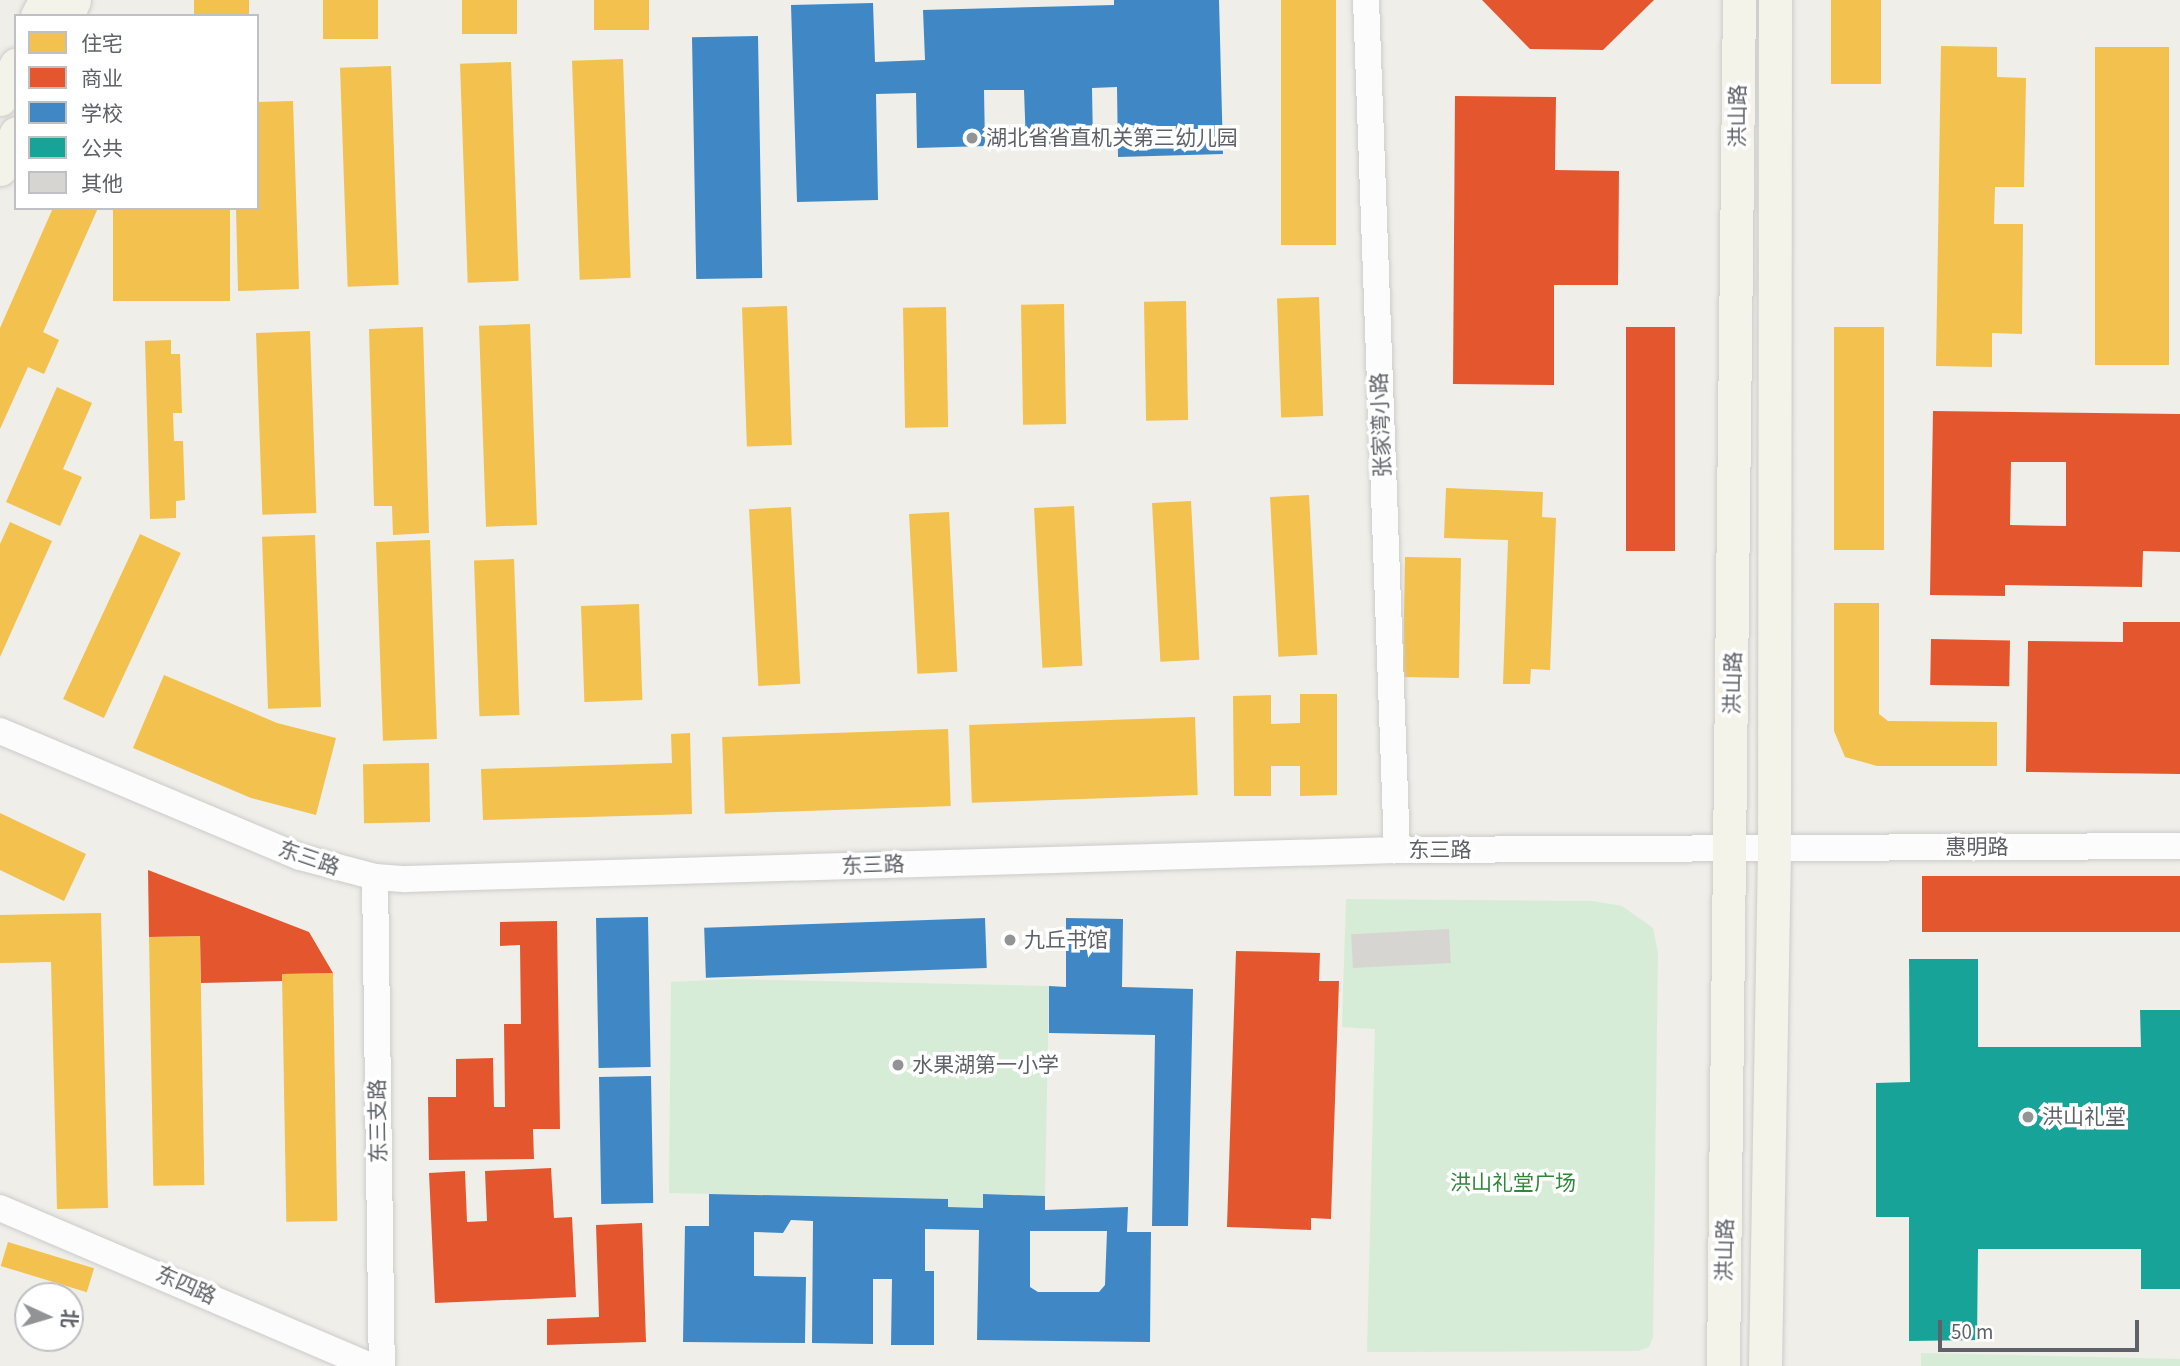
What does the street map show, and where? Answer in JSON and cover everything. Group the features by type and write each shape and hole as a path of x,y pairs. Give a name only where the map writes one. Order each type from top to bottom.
{"main road":[{"name":"洪山路","path":"1723,1366 1739,0"},
{"name":"洪山路","path":"1765,1366 1774,849 1775,0"},
{"path":"0,99 14,68"},
{"path":"0,169 14,138"}],"street":[{"name":"张家湾小路","path":"1366,0 1397,850"},
{"name":"东三路","path":"0,731 300,858 375,877 1397,850 1774,849"},
{"name":"惠明路","path":"1774,849 2180,846"},
{"name":"东三支路","path":"375,877 382,1366"},
{"name":"东四路","path":"0,1208 371,1366"}],"green space":[{"name":"洪山礼堂广场","path":"1346,899 1593,901 1622,906 1653,928 1658,953 1653,1337 1649,1347 1638,1351 1367,1352 1375,1029 1342,1027"},
{"path":"730,979 1049,986 1045,1196 983,1194 983,1208 948,1207 948,1199 669,1193 671,982"},
{"path":"1921,1353 2180,1359 2180,1366 1921,1366"}],"building: 住宅":[{"path":"194,0 249,0 249,14 194,14"},
{"path":"323,0 378,0 378,39 323,39"},
{"path":"462,0 517,0 517,34 462,34"},
{"path":"594,0 649,0 649,30 594,30"},
{"path":"1281,0 1336,0 1336,245 1281,245"},
{"path":"1831,0 1881,0 1881,84 1831,84"},
{"path":"1941,46 1997,47 1997,77 2026,78 2024,187 1995,187 1994,224 2023,224 2022,334 1992,333 1992,367 1936,366"},
{"path":"2095,47 2169,47 2169,365 2095,365"},
{"path":"623,59 631,278 580,280 572,61"},
{"path":"511,62 519,281 468,283 460,64"},
{"path":"391,66 399,285 348,287 340,68"},
{"path":"293,101 299,289 238,291 236,210 259,210 259,102"},
{"path":"52,210 97,210 43,332 59,340 44,374 28,367 0,429 0,328"},
{"path":"113,210 230,210 230,301 113,301"},
{"path":"1319,297 1323,416 1281,417 1277,298"},
{"path":"1186,301 1188,420 1146,421 1144,302"},
{"path":"1064,304 1066,424 1023,425 1021,305"},
{"path":"787,306 792,445 747,446 742,308"},
{"path":"946,307 948,427 905,428 903,308"},
{"path":"530,324 537,525 486,527 479,326"},
{"path":"423,327 429,533 393,535 392,506 374,506 369,329"},
{"path":"1834,327 1884,327 1884,550 1834,550"},
{"path":"310,331 316,513 262,515 256,333"},
{"path":"171,340 171,354 180,354 182,413 173,413 174,441 183,441 185,500 176,501 176,518 150,519 145,341"},
{"path":"57,387 92,403 63,469 82,477 60,526 6,502"},
{"path":"1446,488 1543,492 1542,517 1556,518 1550,670 1531,669 1530,684 1503,684 1508,540 1444,538"},
{"path":"1309,495 1317,655 1278,657 1270,497"},
{"path":"1191,501 1199,660 1160,662 1152,503"},
{"path":"1074,506 1082,666 1042,668 1034,508"},
{"path":"791,507 800,684 758,686 749,509"},
{"path":"949,512 957,672 917,674 909,514"},
{"path":"10,522 52,541 0,657 0,544"},
{"path":"140,534 181,553 104,718 63,699"},
{"path":"315,535 321,707 268,709 262,537"},
{"path":"430,540 437,739 383,741 376,542"},
{"path":"1405,557 1461,558 1459,678 1403,677"},
{"path":"514,559 519,715 479,716 474,560"},
{"path":"1834,603 1879,603 1879,714 1888,721 1997,722 1997,766 1877,766 1845,757 1834,731"},
{"path":"639,604 642,700 584,702 581,606"},
{"path":"164,675 277,723 336,738 316,815 251,798 133,748"},
{"path":"1300,694 1337,694 1337,795 1300,796 1300,766 1271,766 1271,796 1234,796 1233,696 1271,695 1271,724 1300,723"},
{"path":"1195,717 1198,795 972,803 969,725"},
{"path":"948,729 951,806 725,814 722,737"},
{"path":"690,733 692,814 483,820 481,769 672,763 671,734"},
{"path":"429,763 430,822 364,823 363,764"},
{"path":"0,813 86,854 64,901 0,870"},
{"path":"101,913 108,1208 57,1209 51,962 0,963 0,915"},
{"path":"200,936 204,1185 153,1186 149,937"},
{"path":"333,973 337,1221 286,1222 282,974"},
{"path":"8,1242 94,1268 87,1292 84,1291 84,1282 53,1282 1,1266"}],"building: 商业":[{"path":"1482,0 1654,0 1603,50 1530,49"},
{"path":"1455,96 1556,97 1555,170 1619,171 1618,285 1554,285 1554,385 1453,384"},
{"path":"1626,327 1675,327 1675,551 1626,551"},
{"path":"1933,411 2180,414 2180,552 2143,551 2142,587 2005,585 2005,596 1930,595","holes":["2011,462 2066,462 2066,526 2010,525"]},
{"path":"2123,622 2180,622 2180,774 2026,772 2028,641 2123,642"},
{"path":"1931,639 2010,640 2009,686 1930,685"},
{"path":"148,870 309,932 333,973 282,974 282,981 201,983 200,936 149,937"},
{"path":"1922,876 2180,876 2180,932 1922,932"},
{"path":"557,921 560,1129 533,1129 534,1159 429,1160 428,1097 456,1097 456,1059 493,1058 494,1107 505,1107 504,1024 521,1024 520,945 500,946 500,922"},
{"path":"1236,951 1320,953 1319,981 1339,981 1331,1219 1311,1218 1311,1230 1227,1227"},
{"path":"551,1168 554,1218 572,1217 576,1297 435,1303 429,1173 465,1171 467,1222 487,1221 485,1171"},
{"path":"642,1223 646,1342 547,1345 547,1319 599,1317 596,1225"}],"building: 学校":[{"path":"1114,0 1219,0 1223,154 1118,157 1117,87 1092,88 1093,143 1026,145 1024,90 984,90 985,146 917,148 916,93 876,94 878,200 797,202 791,5 873,3 875,62 925,60 923,10 1114,5"},
{"path":"758,36 762,278 696,279 692,37"},
{"path":"648,917 651,1067 599,1068 596,918"},
{"path":"985,918 987,968 706,978 704,928"},
{"path":"1066,918 1123,919 1122,987 1193,989 1188,1226 1152,1226 1155,1035 1049,1033 1049,986 1066,987"},
{"path":"651,1076 653,1203 601,1204 599,1077"},
{"path":"709,1194 948,1199 948,1207 983,1208 983,1194 1045,1196 1045,1210 1128,1207 1127,1232 1151,1232 1150,1342 977,1340 979,1230 925,1229 925,1271 934,1271 934,1345 891,1345 892,1279 873,1279 873,1344 812,1343 813,1221 791,1220 783,1233 754,1232 754,1276 806,1277 805,1343 683,1342 685,1226 709,1226","holes":["1030,1231 1107,1231 1105,1285 1099,1292 1038,1292 1030,1287"]}],"building: 公共":[{"name":"洪山礼堂","path":"1909,959 1978,959 1978,1047 2141,1047 2140,1010 2180,1010 2180,1289 2141,1289 2141,1249 1978,1249 1977,1340 1909,1341 1909,1217 1876,1217 1876,1083 1910,1082"}],"building: 其他":[{"path":"1449,929 1451,963 1353,968 1351,934"}],"place":[{"name":"湖北省省直机关第三幼儿园","path":"972,138"},
{"name":"九丘书馆","path":"1010,940"},
{"name":"水果湖第一小学","path":"898,1065"},
{"name":"洪山礼堂","path":"2028,1117"}]}
